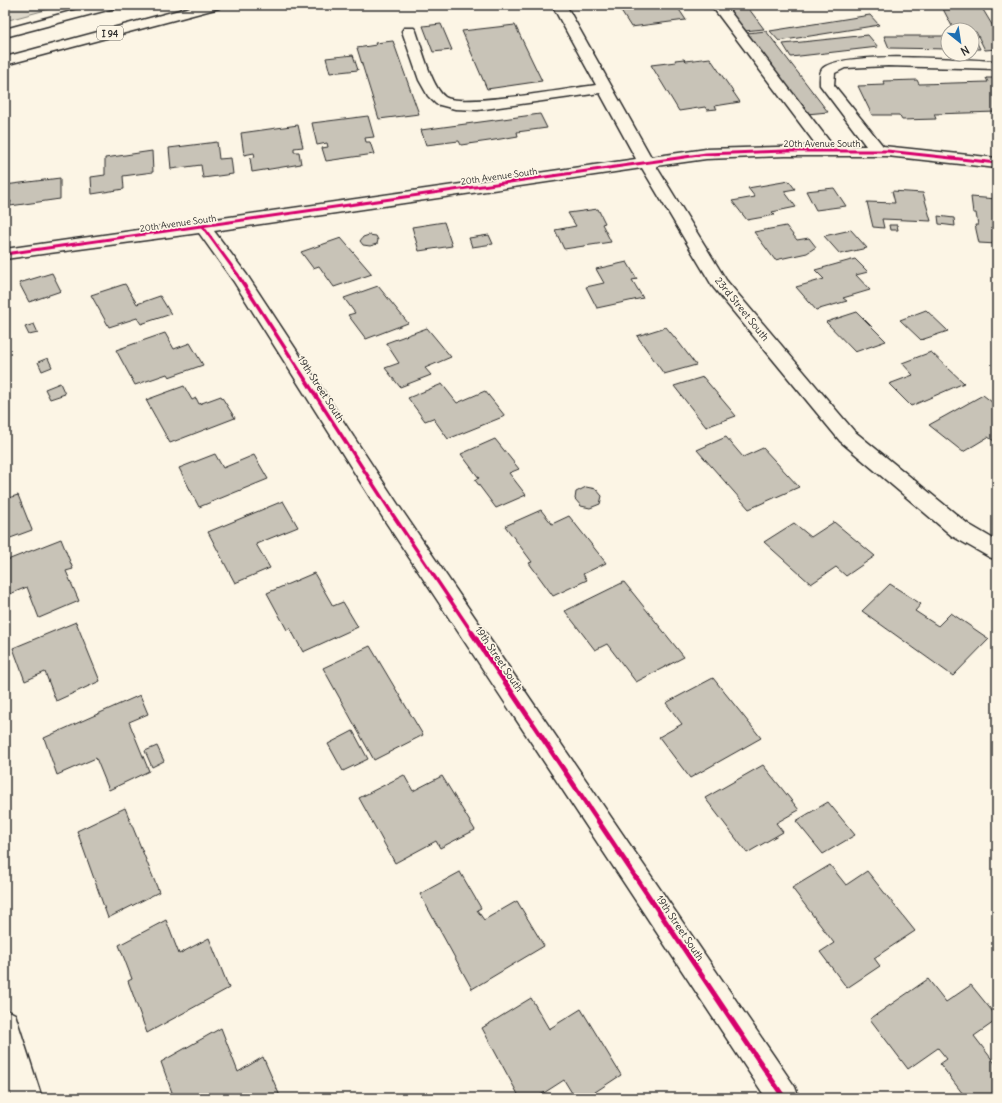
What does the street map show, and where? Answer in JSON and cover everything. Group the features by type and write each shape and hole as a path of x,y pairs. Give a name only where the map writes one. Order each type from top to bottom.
{"main road":[{"path":"5,33 110,5"},
{"name":"I 94","path":"5,61 214,5"},
{"path":"177,15 222,5"},
{"name":"23rd Street South","path":"559,5 646,162 719,283 847,436 960,530 997,551"},
{"path":"718,5 828,152"},
{"path":"409,31 432,92 441,100 458,104 478,105 606,88"},
{"path":"878,151 827,85 828,71 842,64 888,62 997,65"},
{"name":"20th Avenue South","path":"5,254 202,228 706,154 785,151 878,151 997,163"},
{"name":"19th Street South","path":"202,228 241,279 393,515 784,1098"},
{"path":"5,1024 27,1098"}],"shaded area":[{"path":"5,5 64,5 5,21"}],"building":[{"path":"617,5 676,5 686,20 631,27"},
{"path":"725,5 746,5 764,29 744,31"},
{"path":"982,8 997,33 997,49 985,50 980,40 980,22 950,22 943,9"},
{"path":"870,15 879,25 779,41 770,31"},
{"path":"441,24 452,50 433,52 423,26"},
{"path":"515,25 542,81 487,89 462,31"},
{"path":"766,31 828,112 807,114 747,33"},
{"path":"868,35 878,47 791,57 783,44"},
{"path":"884,36 940,36 940,49 889,48"},
{"path":"393,41 419,114 379,119 357,48 376,45 375,43"},
{"path":"353,55 358,70 330,73 326,58"},
{"path":"710,58 740,102 715,106 717,109 707,110 705,107 679,111 651,65 676,62 675,60 684,59 686,61"},
{"path":"986,78 997,78 997,112 934,114 936,119 902,120 899,115 872,115 858,86 885,85 883,81 917,80 919,84 988,82"},
{"path":"540,114 547,128 517,132 518,136 461,145 459,141 426,145 421,130"},
{"path":"368,116 374,137 365,138 366,142 370,142 374,154 326,161 322,148 328,147 327,143 317,145 312,123"},
{"path":"298,125 303,147 294,148 294,152 299,152 301,164 252,172 250,158 255,157 254,153 244,155 241,133"},
{"path":"217,142 219,159 231,158 233,174 203,178 201,165 171,169 169,148"},
{"path":"152,151 153,172 123,176 124,189 92,194 91,177 105,175 105,158"},
{"path":"60,178 60,199 10,206 11,201 5,201 5,185"},
{"path":"789,181 795,189 784,191 796,207 772,212 775,215 747,220 732,201 755,197 748,188"},
{"path":"834,188 846,206 816,210 806,191"},
{"path":"892,191 923,193 931,221 882,219 884,228 873,227 867,202 895,203"},
{"path":"971,197 997,199 997,244 979,243 975,225 978,225 976,213 973,213"},
{"path":"598,209 605,223 602,224 611,242 564,249 555,230 576,226 568,213"},
{"path":"938,216 954,218 955,226 939,224"},
{"path":"444,222 452,246 419,251 412,227"},
{"path":"889,225 897,225 898,230 890,230"},
{"path":"786,226 797,240 809,238 816,247 807,253 775,260 754,232"},
{"path":"851,230 867,248 840,254 824,236"},
{"path":"369,235 376,236 378,240 377,244 370,246 363,245 360,241 363,237"},
{"path":"489,235 493,244 472,247 469,238"},
{"path":"341,238 372,274 334,287 319,266 313,268 301,252"},
{"path":"855,259 868,272 856,275 870,290 843,298 847,301 816,310 796,287 824,279 815,270"},
{"path":"627,262 637,279 632,280 643,298 597,308 586,287 604,283 596,269"},
{"path":"52,273 61,291 29,302 19,283"},
{"path":"125,284 137,304 160,296 171,314 141,324 137,318 109,327 91,295"},
{"path":"378,286 408,323 366,339 348,315 355,313 344,298"},
{"path":"926,310 948,331 921,340 900,320"},
{"path":"857,312 886,341 855,352 826,322"},
{"path":"34,324 38,333 29,335 25,327"},
{"path":"666,327 696,365 664,374 637,336"},
{"path":"427,328 451,357 425,368 431,375 400,387 385,368 399,363 386,343"},
{"path":"165,333 174,349 190,343 203,365 169,377 167,374 135,385 116,350"},
{"path":"931,352 964,383 911,406 889,384 913,375 902,363"},
{"path":"48,358 52,367 42,371 38,362"},
{"path":"703,377 736,416 706,427 674,386"},
{"path":"60,383 65,394 50,399 45,389"},
{"path":"442,384 457,403 485,391 505,416 448,439 433,418 425,421 408,398"},
{"path":"184,386 192,400 196,398 199,404 221,396 235,418 170,443 146,400"},
{"path":"983,395 997,406 997,443 988,437 963,452 929,425"},
{"path":"726,437 743,457 763,448 799,487 749,509 697,450"},
{"path":"495,439 519,469 509,473 526,495 496,508 475,480 479,478 461,454"},
{"path":"215,454 223,468 254,455 268,479 199,507 179,468"},
{"path":"586,487 596,489 602,496 600,504 590,508 581,506 575,499 576,492"},
{"path":"18,495 32,530 5,540 5,499"},
{"path":"283,501 298,527 256,544 270,568 235,583 208,532"},
{"path":"541,510 552,524 569,516 606,563 583,574 587,580 553,596 529,563 532,562 505,526"},
{"path":"834,522 875,556 846,576 836,567 811,584 764,542 794,523 811,537"},
{"path":"61,539 73,569 66,571 79,601 39,618 27,587 5,596 5,561"},
{"path":"314,573 333,606 343,602 358,627 303,652 290,628 287,630 267,593"},
{"path":"624,582 684,657 636,682 607,644 595,650 565,611"},
{"path":"890,584 921,604 915,611 938,626 951,613 989,639 953,676 862,611"},
{"path":"76,622 100,681 56,701 45,672 25,681 13,648"},
{"path":"370,646 423,735 374,760 323,668"},
{"path":"713,678 761,738 690,778 659,737 682,724 666,703"},
{"path":"140,695 148,714 129,722 149,771 109,790 96,758 57,775 44,738"},
{"path":"353,731 368,759 343,771 328,744"},
{"path":"157,746 164,761 152,767 145,751"},
{"path":"763,765 799,810 776,823 783,832 747,853 705,798"},
{"path":"404,775 413,791 442,776 475,830 440,848 436,841 395,863 359,798"},
{"path":"828,802 855,835 823,854 796,821"},
{"path":"125,808 159,892 108,918 77,831"},
{"path":"830,865 846,885 867,871 915,931 874,958 880,966 847,988 820,952 834,943 792,888"},
{"path":"460,872 481,908 477,910 484,920 517,901 544,946 472,989 420,894"},
{"path":"166,920 179,954 209,938 229,988 147,1033 128,981 132,979 119,945"},
{"path":"928,979 946,1002 971,985 997,1017 997,1020 974,1036 997,1066 997,1091 987,1098 966,1098 940,1064 947,1059 938,1048 908,1069 870,1019"},
{"path":"531,998 549,1029 581,1009 621,1075 586,1098 575,1098 564,1080 536,1098 520,1098 482,1028"},
{"path":"221,1028 238,1072 263,1057 280,1096 276,1098 174,1098 161,1062"}],"cycle path":[{"path":"5,254 203,227 706,154 785,151 887,151 997,163"},
{"path":"203,227 241,279 393,515 784,1098"}]}
